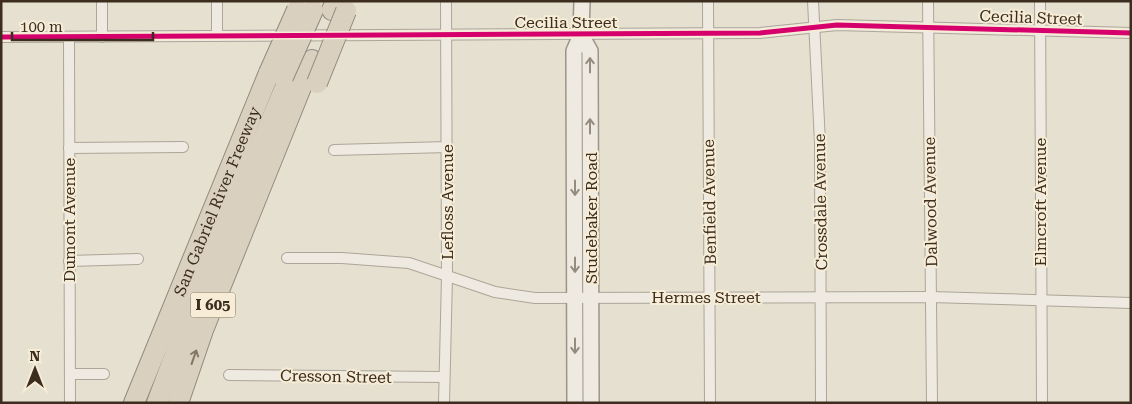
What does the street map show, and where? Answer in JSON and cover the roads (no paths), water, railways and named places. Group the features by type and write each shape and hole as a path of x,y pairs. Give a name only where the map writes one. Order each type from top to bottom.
{"highway":[{"name":"I 605","path":"178,403 203,330 253,208 323,6"},
{"path":"253,208 317,83 323,6"},
{"name":"San Gabriel River Freeway","path":"134,403 276,75 323,6"},
{"path":"157,403 206,275 305,60"},
{"path":"150,403 276,75"}],"main road":[{"name":"Studebaker Road","path":"575,403 574,51 581,35 582,1"},
{"name":"Studebaker Road","path":"581,35 590,51 591,403"}],"street":[{"path":"102,1 102,37"},
{"path":"216,1 217,36"},
{"name":"Lefloss Avenue","path":"444,403 448,147 448,36 446,1"},
{"name":"Benfield Avenue","path":"708,1 710,403"},
{"name":"Crossdale Avenue","path":"813,1 816,28 822,297 821,403"},
{"name":"Dalwood Avenue","path":"928,1 932,403"},
{"name":"Elmcroft Avenue","path":"1040,1 1042,403"},
{"name":"Cecilia Street","path":"1,37 708,34 760,33 837,25 1131,33"},
{"name":"Dumont Avenue","path":"69,37 70,403"},
{"path":"334,150 448,147"},
{"path":"69,148 183,148"},
{"name":"Hermes Street","path":"286,258 342,258 409,263 495,292 535,298 931,297 1040,302 1131,303"},
{"path":"69,260 138,260"},
{"path":"70,374 104,374"},
{"name":"Cresson Street","path":"229,374 443,377"}]}
